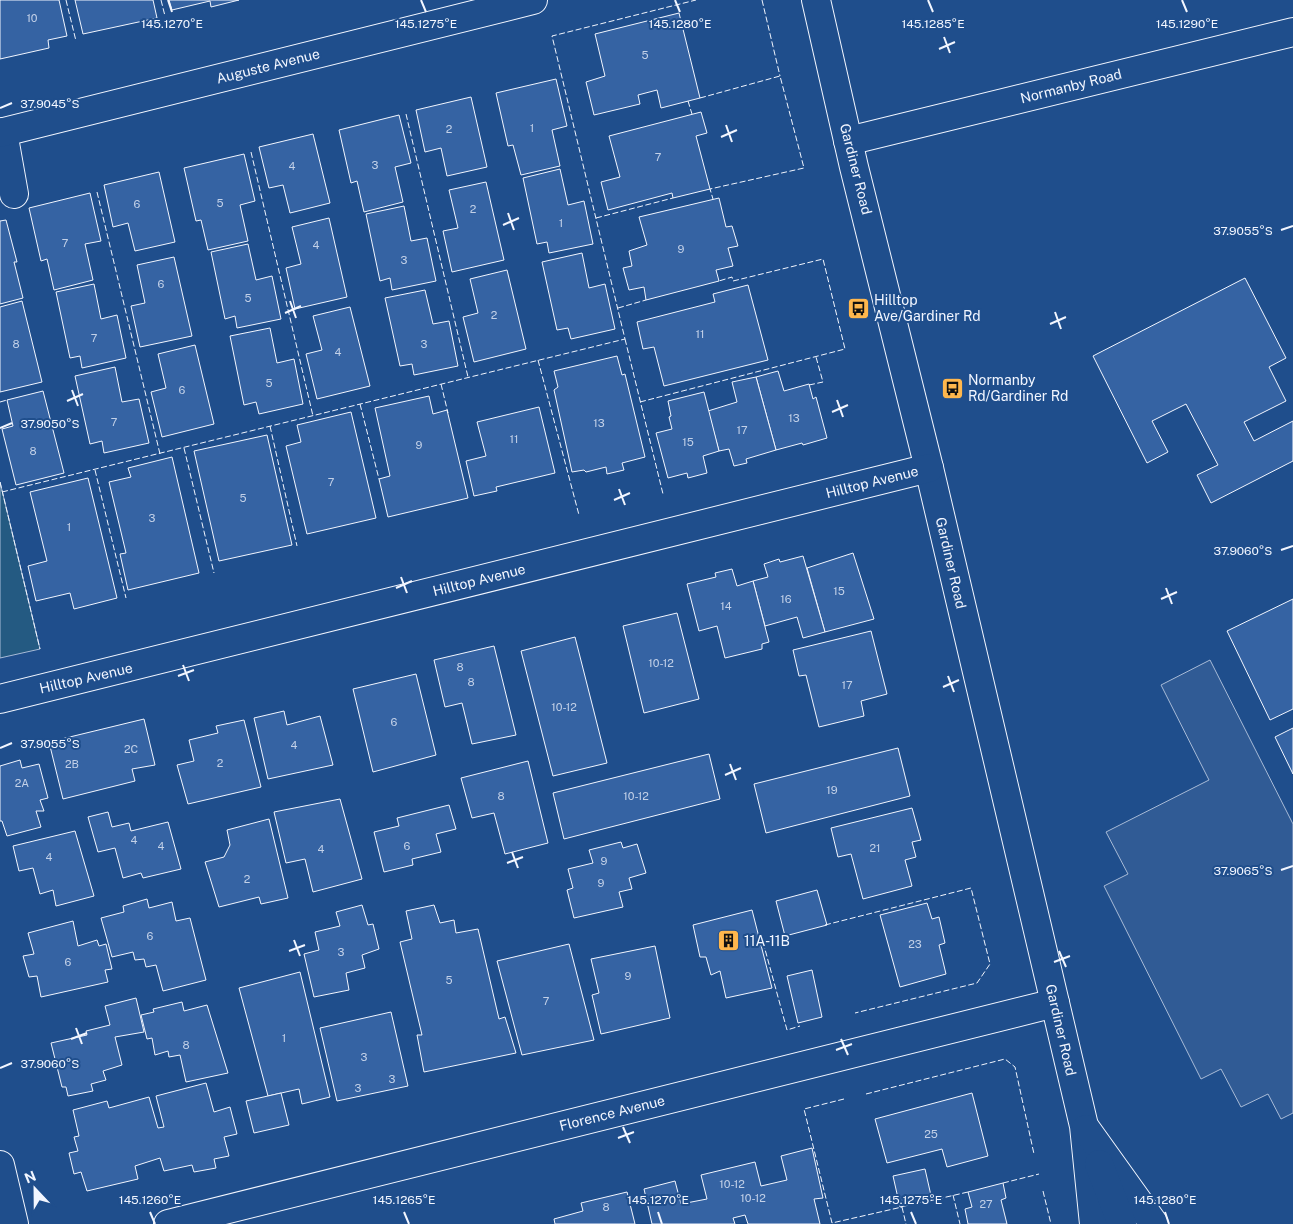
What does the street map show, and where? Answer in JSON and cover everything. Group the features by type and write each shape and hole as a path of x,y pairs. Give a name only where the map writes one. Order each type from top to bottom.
{"street":[{"name":"Auguste Avenue","path":"14,194 2,133 533,0"},
{"name":"Gardiner Road","path":"816,0 848,141 929,468 1084,1126 1094,1224"},
{"name":"Normanby Road","path":"848,141 1293,32"},
{"name":"Hilltop Avenue","path":"0,699 929,468"},
{"name":"Florence Avenue","path":"168,1224 1055,1003"},
{"name":"Gardiner Road","path":"1084,1126 1122,1224"},
{"name":"Gardiner Road","path":"1084,1126 1154,1224"},
{"path":"0,1166 14,1224"}],"shaded area":[{"path":"0,482 40,649 0,658"},
{"path":"1210,660 1293,824 1293,1113 1281,1119 1268,1094 1241,1107 1221,1069 1201,1079 1104,886 1128,874 1106,832 1209,780 1161,685"}],"building":[{"path":"0,0 59,0 67,36 48,40 49,48 0,59"},
{"path":"75,0 153,0 157,18 83,34"},
{"path":"169,0 239,0 211,7 210,1 172,10"},
{"path":"679,13 700,98 661,108 657,90 638,95 640,104 594,115 586,82 605,76 595,34"},
{"path":"556,79 567,126 552,130 560,166 521,175 513,145 508,146 496,93"},
{"path":"471,97 487,167 447,176 441,148 425,152 416,110"},
{"path":"701,112 707,133 696,136 710,189 673,198 672,193 608,210 601,182 620,177 609,136"},
{"path":"399,115 411,163 395,167 403,202 364,212 357,181 351,183 339,130"},
{"path":"313,134 330,203 290,213 283,185 269,188 259,147"},
{"path":"244,154 255,201 240,205 248,241 208,250 201,220 196,221 184,168"},
{"path":"560,169 568,205 584,201 593,244 549,253 547,242 537,244 523,178"},
{"path":"159,172 175,242 135,251 128,223 113,227 104,185"},
{"path":"486,182 504,260 452,272 443,231 458,228 449,190"},
{"path":"90,193 101,241 85,244 93,280 54,290 47,259 41,261 29,208"},
{"path":"719,198 726,227 732,226 738,246 728,248 733,266 716,270 719,281 646,300 644,287 629,290 623,268 632,266 629,251 647,245 639,217"},
{"path":"404,206 411,241 427,238 436,281 392,290 390,278 380,281 366,214"},
{"path":"329,218 347,297 295,309 286,268 301,264 292,227"},
{"path":"6,220 17,262 14,262 23,298 0,304 0,221"},
{"path":"248,244 256,280 272,276 281,319 237,328 235,316 225,319 211,252"},
{"path":"582,253 589,288 605,284 615,329 571,339 568,328 557,330 542,262"},
{"path":"174,257 192,336 140,347 131,306 145,303 137,265"},
{"path":"507,270 526,349 474,362 463,317 478,313 470,279"},
{"path":"1245,278 1286,358 1269,367 1286,401 1244,422 1254,441 1293,421 1293,461 1211,503 1197,475 1218,465 1186,404 1152,421 1168,452 1147,463 1093,356"},
{"path":"94,284 101,319 117,315 126,358 82,368 80,356 70,358 56,292"},
{"path":"748,285 768,360 664,386 654,347 643,349 637,322 715,302 713,294"},
{"path":"425,290 433,324 449,321 458,366 414,375 412,364 400,366 385,298"},
{"path":"22,301 42,382 0,392 0,307"},
{"path":"350,307 370,386 317,399 306,354 322,350 313,316"},
{"path":"270,328 277,363 294,359 303,404 259,414 256,402 244,405 230,336"},
{"path":"195,345 214,424 162,437 151,392 166,388 158,354"},
{"path":"617,356 622,375 625,374 645,457 622,463 624,470 607,474 606,467 586,472 584,470 572,472 554,390 558,387 554,371"},
{"path":"115,367 122,402 139,399 149,443 104,453 102,441 90,444 75,376"},
{"path":"778,371 784,391 809,384 813,399 816,397 827,438 776,450 756,377"},
{"path":"756,377 776,450 746,459 747,463 734,466 729,449 719,451 708,411 737,402 732,382"},
{"path":"43,391 64,473 16,485 2,429 13,426 7,400"},
{"path":"704,392 719,451 703,456 707,473 688,478 687,473 668,478 656,433 672,429 668,401"},
{"path":"429,396 433,414 447,410 468,498 388,517 379,479 390,476 375,408"},
{"path":"539,407 555,473 496,487 497,491 474,496 466,461 486,456 477,422"},
{"path":"351,412 376,518 307,534 286,446 301,442 297,425"},
{"path":"267,435 292,545 219,561 194,451"},
{"path":"172,457 199,573 128,590 120,554 126,553 109,482 131,477 128,468"},
{"path":"88,478 117,598 74,609 70,593 36,601 28,566 47,561 30,492"},
{"path":"853,553 874,619 825,632 807,568"},
{"path":"803,556 825,632 803,638 797,617 765,626 753,581 768,577 764,564 779,559 780,562"},
{"path":"732,569 737,586 753,581 769,642 762,644 762,649 725,658 717,626 699,631 687,584 716,577 715,573"},
{"path":"1293,599 1293,709 1270,720 1227,631"},
{"path":"677,613 699,699 644,713 623,626"},
{"path":"871,631 887,694 861,701 864,716 819,727 806,675 799,676 793,650"},
{"path":"575,637 607,763 553,776 521,651"},
{"path":"494,646 516,735 472,744 462,703 445,707 434,660"},
{"path":"416,674 436,755 373,772 353,689"},
{"path":"284,711 287,725 320,716 333,765 268,779 254,718"},
{"path":"144,719 155,765 132,769 135,781 63,799 49,742"},
{"path":"244,720 261,787 188,804 177,765 194,761 189,740 218,733 216,726"},
{"path":"1293,728 1293,774 1275,737"},
{"path":"898,748 910,796 766,833 754,784"},
{"path":"709,754 720,799 564,839 553,793"},
{"path":"20,760 22,768 39,764 48,798 40,800 44,811 36,811 41,827 7,836 2,821 0,821 0,766"},
{"path":"528,761 548,843 505,854 494,813 472,818 461,778"},
{"path":"340,799 362,879 313,892 305,859 286,863 274,812"},
{"path":"449,805 456,829 436,834 441,852 412,859 413,865 384,872 374,832 399,826 397,818"},
{"path":"912,808 921,840 912,842 916,857 905,860 912,886 863,899 851,854 838,857 831,828"},
{"path":"108,812 112,827 129,823 131,831 168,822 181,869 143,878 141,873 123,878 115,848 98,852 88,817"},
{"path":"269,819 288,898 261,904 259,897 219,907 205,862 224,857 230,845 227,830"},
{"path":"75,831 94,896 56,906 53,890 40,894 33,868 19,871 13,846"},
{"path":"621,842 623,848 637,844 646,873 629,878 632,889 619,892 623,907 574,918 567,890 573,888 568,869 593,863 589,850"},
{"path":"817,890 827,925 785,936 776,901"},
{"path":"147,899 149,908 172,902 176,921 190,918 206,980 163,991 156,965 146,967 144,959 135,960 133,952 112,957 101,918 124,912 123,906"},
{"path":"927,903 932,919 939,917 945,943 939,945 946,974 900,987 880,915"},
{"path":"362,905 368,925 373,924 379,949 362,955 365,968 346,973 349,990 314,997 304,954 319,950 315,932 340,926 336,912"},
{"path":"434,905 440,923 454,920 456,933 478,929 499,1019 505,1017 516,1053 424,1072 417,1035 422,1035 400,942 412,939 406,911"},
{"name":"11A-11B","path":"752,910 772,988 726,998 720,971 711,975 706,957 700,957 693,925"},
{"path":"73,921 78,946 97,940 99,946 106,944 112,969 105,970 108,982 41,997 37,976 29,977 23,956 34,954 28,933"},
{"path":"569,944 594,1040 522,1055 497,961"},
{"path":"655,946 670,1018 601,1034 592,995 599,993 591,959"},
{"path":"812,970 822,1017 798,1023 787,976"},
{"path":"300,972 330,1097 302,1104 299,1089 268,1096 239,988"},
{"path":"136,998 144,1032 115,1037 122,1065 103,1071 106,1080 91,1084 93,1091 68,1096 66,1087 62,1087 51,1043 87,1035 86,1031 110,1025 105,1006"},
{"path":"182,1002 184,1011 207,1005 228,1073 186,1082 180,1055 169,1057 168,1051 155,1055 152,1038 147,1039 141,1015 154,1012 153,1009"},
{"path":"391,1012 408,1086 337,1101 320,1028"},
{"path":"206,1083 214,1112 230,1107 237,1134 224,1137 229,1156 214,1159 216,1168 194,1172 192,1165 164,1171 160,1158 135,1166 138,1179 87,1191 81,1172 74,1174 69,1153 78,1151 74,1137 79,1136 73,1110 107,1101 109,1108 149,1097 158,1128 164,1127 156,1096"},
{"path":"281,1093 289,1125 254,1133 246,1101"},
{"path":"972,1093 988,1156 947,1167 942,1149 887,1163 875,1119"},
{"path":"812,1148 823,1198 814,1199 820,1224 748,1224 745,1215 733,1218 735,1224 652,1224 644,1189 675,1181 681,1204 707,1199 701,1175 755,1162 761,1186 787,1180 781,1156"},
{"path":"925,1169 932,1200 900,1207 893,1176"},
{"path":"1003,1183 1006,1198 1001,1200 1007,1224 968,1224 965,1209 972,1207 968,1192"},
{"path":"627,1192 635,1224 555,1224 554,1219 583,1211 581,1203"}],"fence":[{"path":"66,0 76,41"},
{"path":"161,0 165,16"},
{"path":"2,492 625,339 552,36 696,0"},
{"path":"762,0 780,76"},
{"path":"700,98 780,76 804,168 710,189 713,199"},
{"path":"688,101 692,114"},
{"path":"406,114 468,377"},
{"path":"251,152 313,416"},
{"path":"97,192 160,454"},
{"path":"596,218 673,198"},
{"path":"640,402 845,349 823,259 733,281 732,277 719,281"},
{"path":"618,308 646,300"},
{"path":"625,339 663,494"},
{"path":"809,385 823,382 816,357"},
{"path":"538,360 579,515"},
{"path":"441,384 448,413"},
{"path":"0,402 7,400"},
{"path":"360,404 379,479"},
{"path":"270,426 297,546"},
{"path":"184,448 214,573"},
{"path":"95,470 126,598"},
{"path":"0,482 40,649"},
{"path":"825,925 971,888 990,964 977,983 855,1013"},
{"path":"787,935 763,942 787,1030 800,1026"},
{"path":"866,1094 1005,1059 1015,1067 1034,1154"},
{"path":"844,1099 804,1109 832,1223 902,1207"},
{"path":"1003,1183 1039,1174"},
{"path":"1043,1191 1051,1224"},
{"path":"929,1201 968,1192"},
{"path":"953,1195 960,1224"},
{"path":"902,1207 906,1224"}],"place":[{"name":"Hilltop Ave/Gardiner Rd","path":"858,308"},
{"name":"Normanby Rd/Gardiner Rd","path":"952,388"},
{"name":"11A-11B","path":"728,941"}]}
